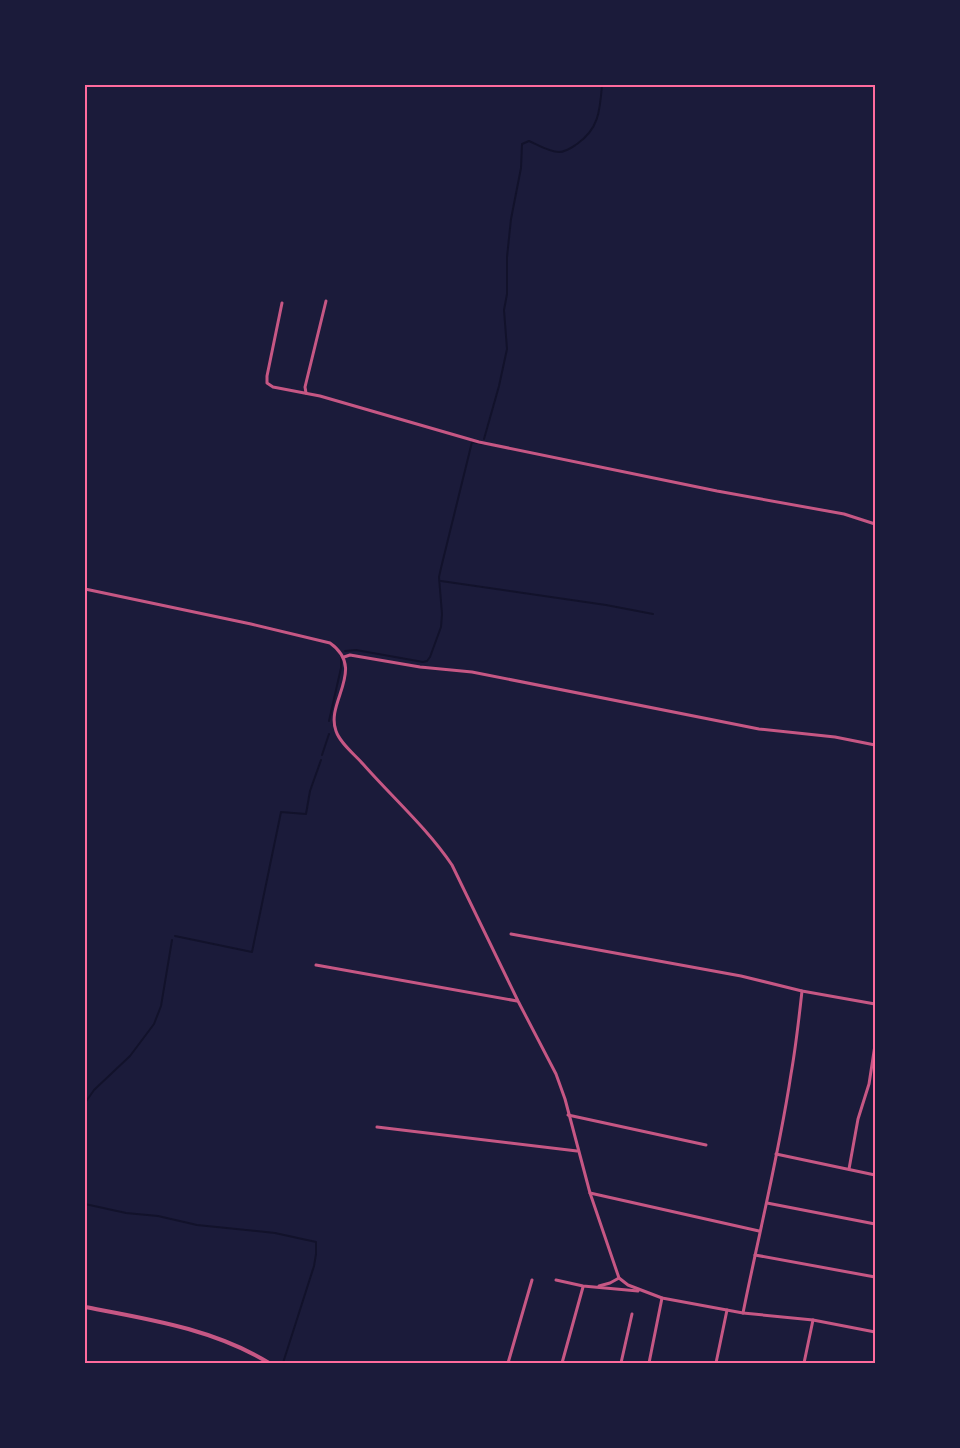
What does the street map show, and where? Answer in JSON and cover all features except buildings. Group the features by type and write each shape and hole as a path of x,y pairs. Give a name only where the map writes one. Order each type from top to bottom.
{"street":[{"path":"306,393 305,387 326,301"},
{"path":"282,303 267,376 268,383 273,387 306,393 479,442 698,487 844,514 875,524"},
{"path":"85,589 232,619 330,643 339,649 344,657 346,670 334,721 336,732 342,741 444,853 452,865 556,1074 590,1192 619,1278 628,1285 662,1298 743,1313 813,1320 875,1332"},
{"path":"344,657 350,655 420,668 472,672 759,729 835,737 875,745"},
{"path":"511,934 741,976 802,991 875,1004"},
{"path":"316,965 518,1001"},
{"path":"743,1313 767,1203 791,1075 802,991"},
{"path":"849,1170 858,1119 873,1079 875,1045"},
{"path":"568,1115 706,1145"},
{"path":"377,1127 578,1151"},
{"path":"776,1154 875,1175"},
{"path":"590,1192 760,1231"},
{"path":"767,1203 875,1224"},
{"path":"755,1255 875,1277"},
{"path":"596,1287 619,1278"},
{"path":"508,1363 532,1280"},
{"path":"556,1280 584,1286 641,1291"},
{"path":"562,1363 584,1286"},
{"path":"649,1363 662,1298"},
{"path":"85,1307 215,1337 233,1344 269,1363"},
{"path":"716,1363 727,1310"},
{"path":"621,1363 632,1314"},
{"path":"804,1363 813,1320"}],"waterway":[{"path":"484,439 507,349 504,310 507,294 507,257 511,219 521,168 522,144 529,141 555,152 566,151 577,144 590,132 597,118 602,85"},
{"path":"345,651 356,650 423,662 427,661 430,657 441,627 442,614 439,577 472,442 483,444"},
{"path":"441,581 606,605 653,614"},
{"path":"329,721 341,668 341,657"},
{"path":"322,755 329,734"},
{"path":"175,936 252,952 281,812 306,814 310,791 321,760"},
{"path":"85,1103 94,1090 130,1056 154,1024 161,1006 172,940"},
{"path":"85,1204 126,1213 158,1216 197,1225 275,1233 316,1242 314,1266 283,1363"}]}
